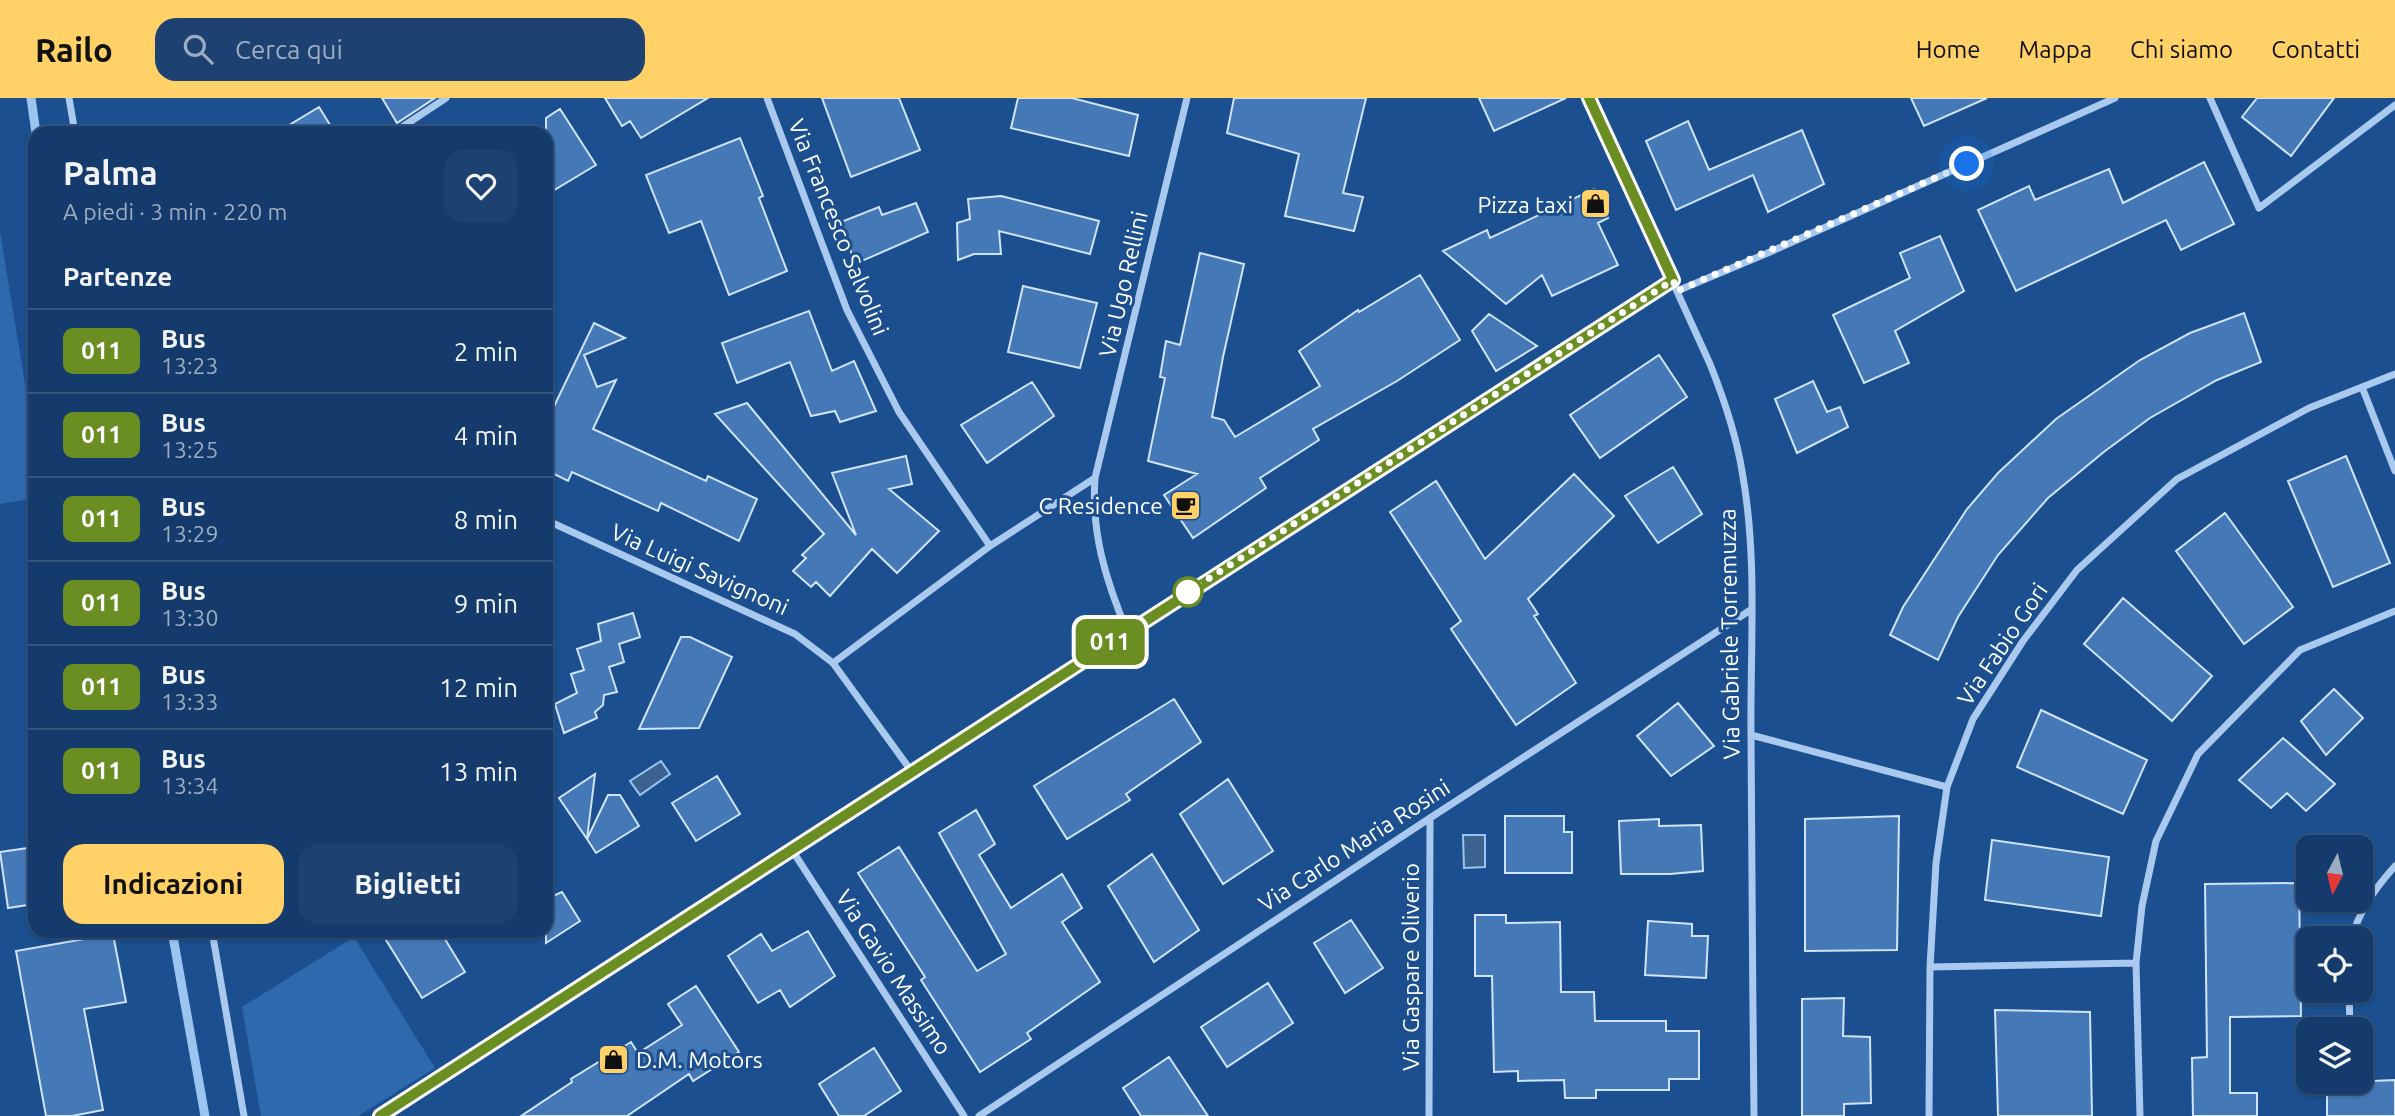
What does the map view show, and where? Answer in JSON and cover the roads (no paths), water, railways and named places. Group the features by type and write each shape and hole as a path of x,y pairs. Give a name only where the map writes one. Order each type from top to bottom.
{"street":[{"path":"69,98 74,126"},
{"path":"404,126 446,98"},
{"name":"Via Francesco Salvolini","path":"767,98 847,310 900,412 990,546"},
{"name":"Via Ugo Rellini","path":"1127,631 1104,573 1094,519 1095,478 1187,98"},
{"name":"Via Gabriele Torremuzza","path":"1589,98 1718,384 1742,468 1750,531 1752,609 1754,1116"},
{"path":"1677,291 2115,98"},
{"path":"2210,98 2259,208 2395,105"},
{"path":"380,1116 1673,280"},
{"name":"Via Fabio Gori","path":"1928,1116 1930,967 1936,863 1947,787 1973,719 2023,641 2077,570 2177,479 2309,408 2395,374"},
{"path":"2362,387 2395,471"},
{"path":"833,663 990,546 1095,478"},
{"name":"Via Luigi Savignoni","path":"553,523 795,634 833,663 912,772"},
{"name":"Via Carlo Maria Rosini","path":"979,1116 1752,609"},
{"path":"2140,1116 2136,963 2142,906 2156,841 2198,754 2300,650 2395,611"},
{"path":"1751,735 1947,787"},
{"name":"Via Gaspare Oliverio","path":"1429,1116 1430,818"},
{"name":"Via Gavio Massimo","path":"792,849 964,1116"},
{"path":"2356,926 2368,901 2395,866"},
{"path":"213,938 244,1116"},
{"path":"1930,967 2136,963"}],"waterway":[{"path":"31,98 35,126"},
{"path":"173,938 205,1116"}],"place":[{"name":"Pizza taxi","path":"1596,204"},
{"name":"C Residence","path":"1186,505"},
{"name":"D.M. Motors","path":"613,1059"}]}
